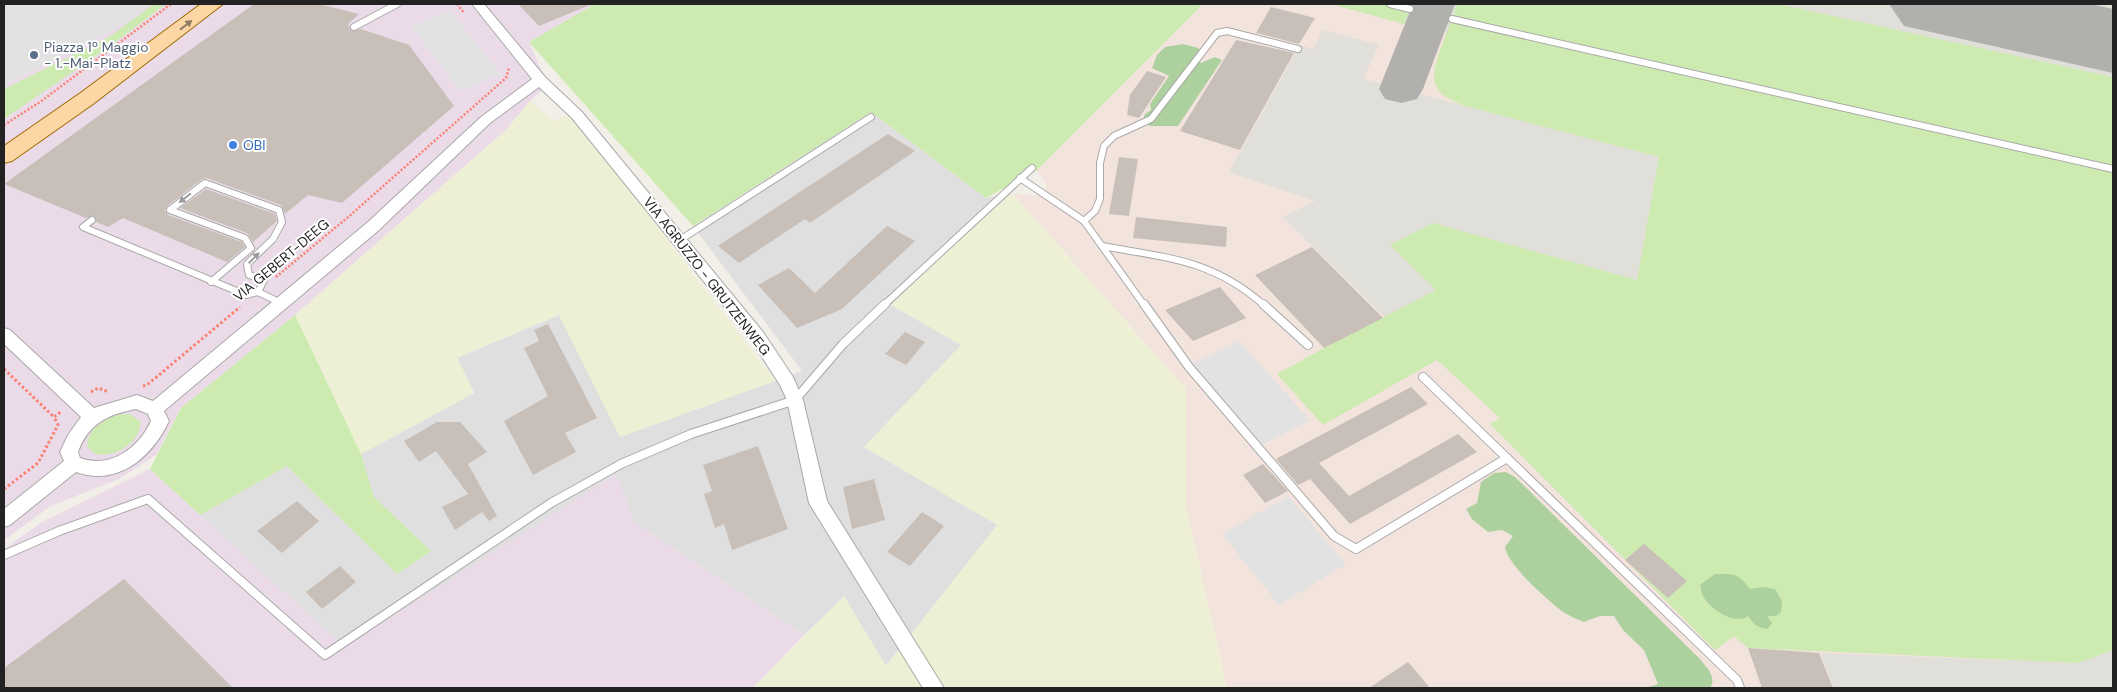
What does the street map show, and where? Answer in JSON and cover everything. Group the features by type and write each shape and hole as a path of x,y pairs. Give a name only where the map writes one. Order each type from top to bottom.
{"main road":[{"path":"4,141 143,42 190,4"},
{"path":"4,156 86,99 213,4"},
{"path":"4,135 56,104"}],"street":[{"name":"VIA AGRUZZO - GRUTZENWEG","path":"478,4 540,80 577,114 757,336 787,382 795,400 818,502 934,688"},
{"path":"156,408 404,199 498,108 521,90 540,80"},
{"path":"4,334 92,417"},
{"path":"137,402 156,408 160,421 154,437 138,453 118,464 92,469 74,463 69,452 75,434 92,417 115,406 137,402"},
{"path":"4,519 74,463"}],"lane":[{"path":"354,26 398,4"},
{"path":"1390,4 1410,9"},
{"path":"1452,19 2113,170"},
{"path":"1084,221 1097,209 1100,201 1102,154 1110,139 1145,125 1217,33 1228,31 1298,49"},
{"path":"680,240 871,117"},
{"path":"4,555 59,531 148,499 324,654 551,503 614,469 691,434 795,400 843,344 1032,168"},
{"path":"1020,178 1084,221 1189,367 1334,536 1356,549 1507,458"},
{"path":"211,282 251,248 245,238 170,210 205,183 279,210 282,222 273,239 248,264 249,275 264,280 258,292"},
{"path":"92,220 82,227 211,282 246,295 258,292 281,303"},
{"path":"1102,246 1198,266 1219,274 1238,284 1308,345"},
{"path":"1423,377 1737,680 1740,688"}],"path":[{"path":"4,125 40,102 172,4"},
{"path":"457,4 469,18"},
{"name":"VIA GEBERT-DEEG","path":"139,386 147,385 347,218 506,78 510,70 505,62"},
{"path":"4,368 54,417 58,425 46,455 33,471 4,489"},
{"path":"54,417 98,388 108,392 116,391"}],"shaded area":[{"path":"4,4 595,4 529,42 548,85 530,101 507,129 295,315 181,408 156,455 119,479 51,506 4,540"},
{"name":"Piazza 1º Maggio - 1.-Mai-Platz","path":"4,4 152,4 124,24 4,86"},
{"path":"1203,4 1331,4 1404,24 2113,188 2113,688 1227,688 1186,506 1186,389 1012,193 1034,196 1047,186 1037,170"},
{"path":"1331,4 2113,4 2113,188 1404,24"},
{"path":"450,11 501,74 460,91 411,26"},
{"path":"1323,30 1379,45 1363,79 1659,157 1637,280 1433,223 1436,290 1385,317 1283,217 1315,201 1229,172 1300,45 1313,49"},
{"path":"871,112 986,198 1012,193 961,238 892,305 962,345 864,447 998,525 885,667 844,597 804,635 635,523 615,474 463,582 344,647 200,515 287,466 397,574 431,551 374,497 361,454 474,393 457,358 559,315 620,437 802,371 693,226"},
{"path":"1239,341 1310,420 1262,445 1192,363"},
{"path":"150,469 344,647 616,474 635,523 804,635 753,688 4,688 4,549 42,522"},
{"path":"1288,496 1346,564 1279,605 1222,534"},
{"path":"2113,650 2113,688 1834,688 1820,653 2078,663"}],"green space":[{"path":"154,4 166,4 109,47 4,119 4,89 109,37"},
{"path":"595,4 1203,4 1037,170 986,198 871,112 693,226 529,42"},
{"path":"1331,4 1412,4 1404,24"},
{"path":"1457,4 1778,4 2113,77 2113,650 2078,663 1748,648 1734,636 1715,650 1490,424 1500,418 1437,360 1323,425 1277,374 1436,290 1390,245 1433,223 1637,280 1659,157 1465,106 1445,96 1435,84 1435,69"},
{"path":"1183,44 1198,48 1204,56 1199,61 1201,63 1215,57 1222,60 1178,126 1150,126 1144,120 1144,115 1151,110 1150,104 1169,76 1152,68 1157,55 1165,47"},
{"path":"530,101 553,121 571,114 775,381 620,437 559,315 457,357 474,393 361,454 295,315 507,129"},
{"path":"1012,193 1186,389 1186,506 1227,688 753,688 844,596 886,666 997,525 864,447 961,345 891,305 961,238"},
{"path":"295,315 361,454 374,497 431,551 397,574 287,466 200,515 150,469 181,408"},
{"path":"122,414 130,414 140,421 139,430 135,438 119,451 110,454 100,455 93,452 87,445 91,433 99,424"},
{"path":"1506,472 1515,477 1700,659 1712,676 1710,688 1645,688 1658,684 1644,650 1623,630 1614,616 1600,616 1584,622 1563,612 1529,582 1513,563 1505,547 1513,536 1502,530 1488,532 1472,519 1466,509 1477,503 1481,482 1494,473"},
{"path":"1715,574 1739,577 1750,589 1764,587 1775,589 1782,601 1781,612 1776,616 1767,616 1772,623 1768,629 1756,626 1748,616 1743,619 1736,619 1723,615 1706,601 1702,595 1700,585"}],"building":[{"name":"OBI","path":"254,4 319,4 359,14 348,24 351,31 361,29 409,45 454,106 342,203 308,195 285,214 281,205 207,178 202,179 167,206 165,211 168,215 242,242 245,247 227,262 123,218 108,227 96,222 94,216 86,218 4,184"},
{"path":"518,4 592,4 539,26"},
{"path":"1271,7 1315,18 1299,44 1256,33"},
{"path":"1236,40 1294,53 1240,150 1180,131"},
{"path":"1147,71 1166,77 1139,118 1127,115 1130,95"},
{"path":"888,134 915,151 810,223 805,219 739,263 718,246"},
{"path":"1119,157 1138,159 1129,216 1109,214"},
{"path":"206,189 275,214 277,221 253,242 247,233 180,208"},
{"path":"1136,217 1227,227 1226,247 1133,238"},
{"path":"887,226 915,241 842,309 797,328 758,285 789,268 815,293"},
{"path":"1312,247 1383,318 1324,348 1255,275"},
{"path":"1220,287 1246,318 1193,341 1165,310"},
{"path":"548,324 597,418 565,433 576,452 533,475 504,421 548,396 524,348 539,341 534,330"},
{"path":"905,332 925,342 906,365 885,354"},
{"path":"1411,387 1428,404 1319,463 1349,496 1458,434 1477,452 1350,524 1310,479 1298,485 1276,459"},
{"path":"437,422 460,422 487,452 468,464 497,516 489,521 482,512 455,530 442,507 468,494 436,451 419,462 404,441"},
{"path":"758,446 788,529 732,550 724,524 715,528 704,494 712,491 703,465"},
{"path":"1263,464 1288,491 1265,503 1243,475"},
{"path":"874,479 885,520 852,529 843,487"},
{"path":"297,501 319,521 282,553 257,531"},
{"path":"922,512 944,526 910,566 887,552"},
{"path":"1644,544 1687,581 1668,598 1625,560"},
{"path":"340,566 356,582 322,609 306,592"},
{"path":"124,579 233,688 4,688 4,668"},
{"path":"1748,648 1819,653 1833,688 1762,688"},
{"path":"1408,662 1430,688 1369,688"}],"taxiway":[{"path":"1401,89 1434,4"}],"runway":[{"path":"1940,4 2113,41"}],"place":[{"name":"Piazza 1º Maggio - 1.-Mai-Platz","path":"34,55"},
{"name":"OBI","path":"233,145"}]}
